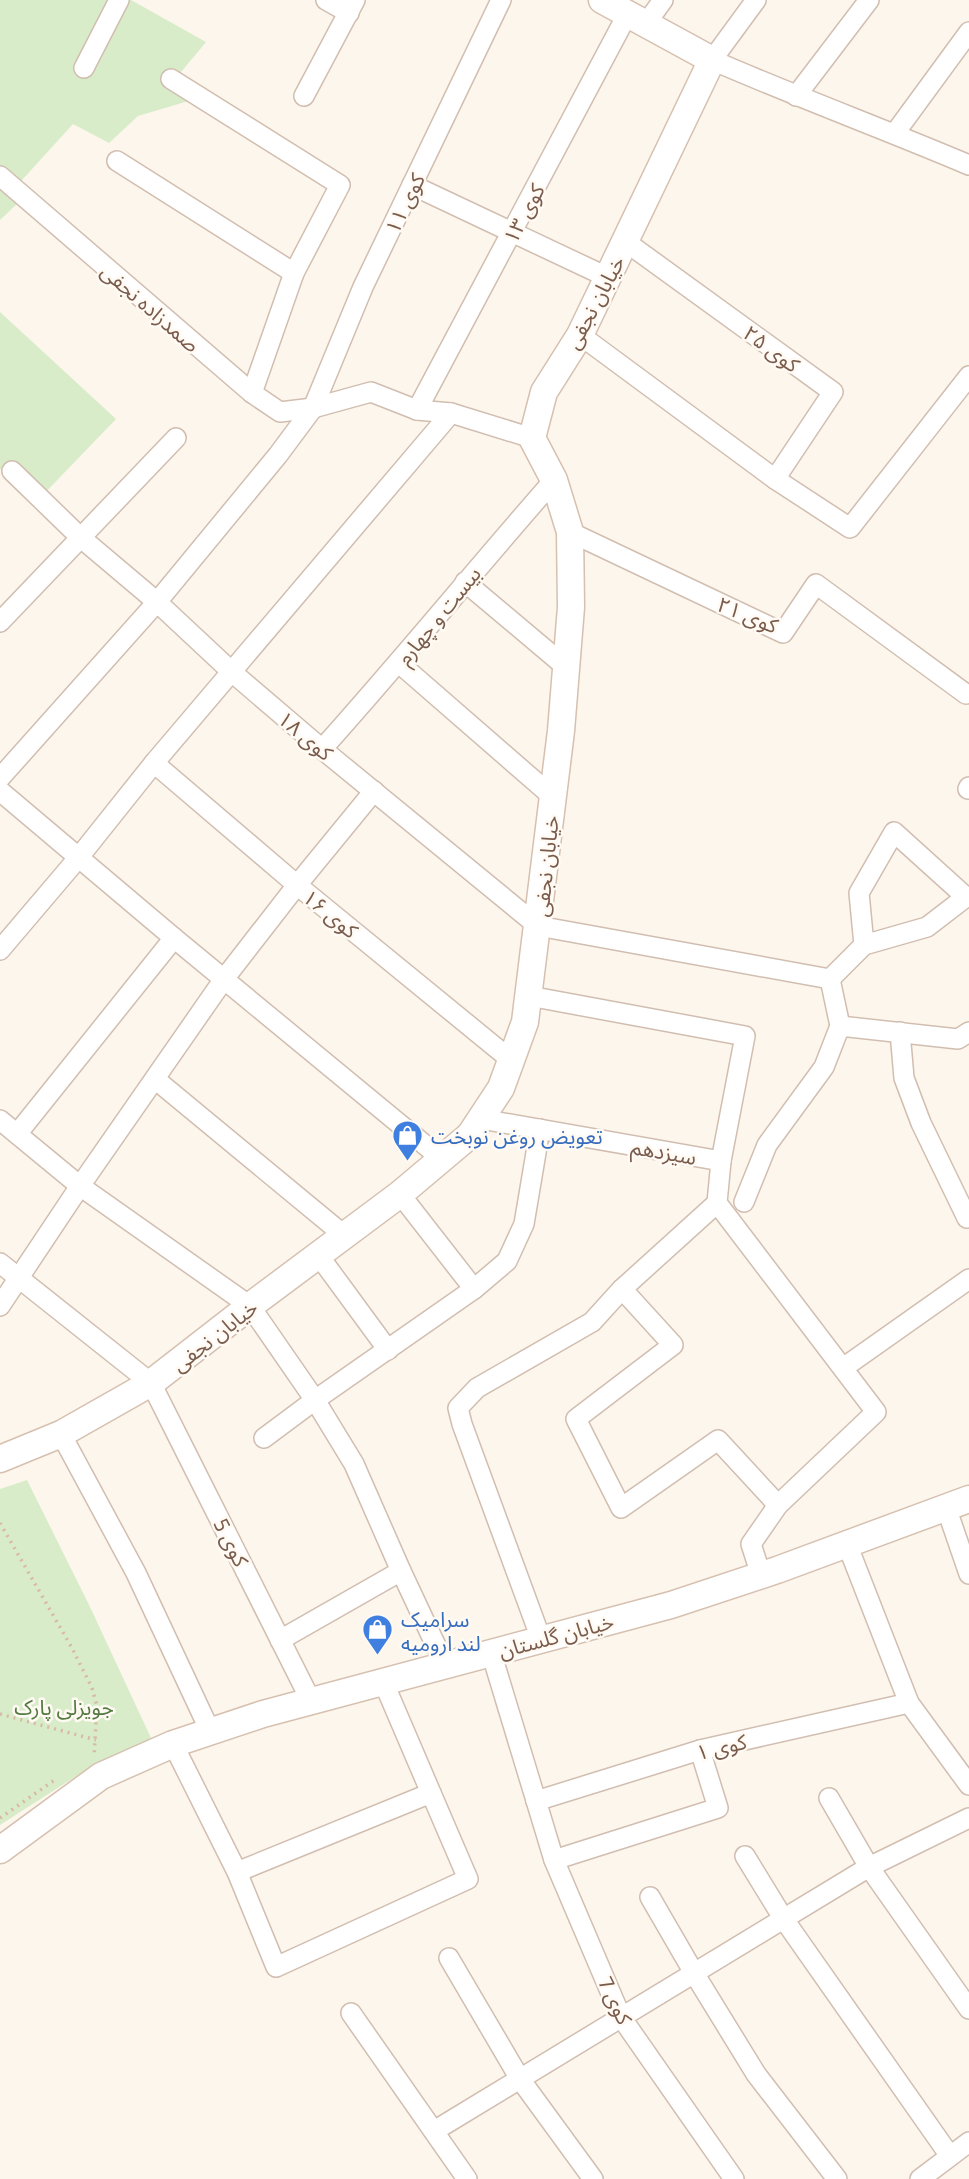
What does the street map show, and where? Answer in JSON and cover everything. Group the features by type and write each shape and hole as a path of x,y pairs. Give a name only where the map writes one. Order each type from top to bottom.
{"street":[{"path":"84,68 119,0"},
{"path":"304,96 352,6 326,0"},
{"name":"کوی ۱۱","path":"0,778 158,602 278,456 313,408 363,287 500,0"},
{"path":"602,0 712,60 969,165"},
{"name":"کوی ۱۳","path":"417,410 513,232 636,20 663,0"},
{"path":"712,60 756,0"},
{"path":"796,96 869,0"},
{"path":"895,133 969,32"},
{"name":"خیابان نجفی","path":"0,1459 61,1434 151,1383 345,1237 442,1159 470,1135 501,1088 525,1022 529,996 553,797 571,607 570,532 554,480 531,438 544,392 580,335 712,60"},
{"path":"171,79 340,185 294,273 252,393"},
{"path":"117,160 294,273"},
{"name":"صمدزاده نجفی","path":"0,176 252,393 280,412 313,408 371,392 417,410 451,413 531,438"},
{"path":"412,184 607,277"},
{"name":"کوی ۲۵","path":"626,242 833,392 775,479"},
{"path":"580,335 775,479 850,528 969,376"},
{"path":"0,950 154,763 451,413"},
{"path":"0,622 176,438"},
{"name":"کوی ۱۸","path":"12,471 80,537 158,602 233,673 538,926"},
{"name":"بیست و چهارم","path":"322,749 399,663 554,480"},
{"name":"کوی ۲۱","path":"570,532 783,633 816,584 966,694"},
{"path":"465,582 566,667"},
{"path":"399,663 553,797"},
{"name":"کوی ۱۶","path":"154,763 297,885 511,1060"},
{"path":"0,791 174,939 442,1159"},
{"path":"0,1306 224,979 374,791"},
{"path":"830,979 864,945 928,927 967,897 894,832 859,893 864,945"},
{"path":"538,926 830,979"},
{"path":"17,1134 174,939"},
{"path":"744,1202 767,1145 824,1067 841,1026 830,979"},
{"name":"سیزدهم","path":"481,1119 721,1161 745,1036 529,996"},
{"path":"841,1026 958,1039 969,1032"},
{"path":"900,1032 904,1078 921,1123 967,1218"},
{"path":"155,1079 345,1237"},
{"path":"0,1120 80,1186 250,1306 354,1464 445,1665"},
{"path":"264,1438 474,1289 507,1261 524,1224 540,1129"},
{"path":"721,1161 718,1203 876,1412 778,1505 751,1544 761,1575"},
{"path":"400,1194 474,1289"},
{"path":"541,1639 458,1408 477,1388 592,1322 622,1289 718,1203"},
{"path":"319,1256 388,1350"},
{"path":"0,1263 151,1383"},
{"path":"842,1368 969,1279"},
{"path":"622,1289 673,1345 576,1419 621,1508 718,1440 778,1505"},
{"name":"کوی 5","path":"151,1383 311,1701"},
{"path":"61,1434 136,1573 210,1731"},
{"path":"958,1503 969,1574"},
{"name":"خیابان گلستان","path":"0,1850 101,1776 173,1744 311,1701 671,1605 958,1503"},
{"path":"847,1544 909,1703 969,1785"},
{"path":"281,1640 401,1571"},
{"name":"کوی 7","path":"491,1652 554,1860 621,2017 734,2179"},
{"path":"173,1744 237,1872 276,1967 468,1879 383,1681"},
{"name":"کوی ۱","path":"536,1801 700,1750 909,1703"},
{"path":"554,1860 718,1808 700,1750"},
{"path":"237,1872 431,1793"},
{"path":"829,1798 869,1867 969,2009"},
{"path":"434,2131 869,1867 969,1818"},
{"path":"745,1856 783,1919 950,2156"},
{"path":"650,1897 756,2074 836,2179"},
{"path":"449,1958 520,2079 593,2179"},
{"path":"351,2012 467,2179"},
{"path":"920,2179 969,2142"}],"path":[{"path":"0,1523 92,1688 97,1706 94,1759"},
{"path":"0,1714 96,1740"}],"green space":[{"path":"0,0 131,0 206,42 176,78 192,100 138,116 109,143 73,124 11,192 19,202 0,220"},
{"path":"0,312 116,419 38,500 0,469"},
{"name":"جویزلی پارک","path":"27,1480 151,1738 78,1775 0,1825 0,1489"}],"place":[{"name":"تعویض روغن نوبخت","path":"408,1162"},
{"name":"سرامیک لند ارومیه","path":"378,1657"}]}
